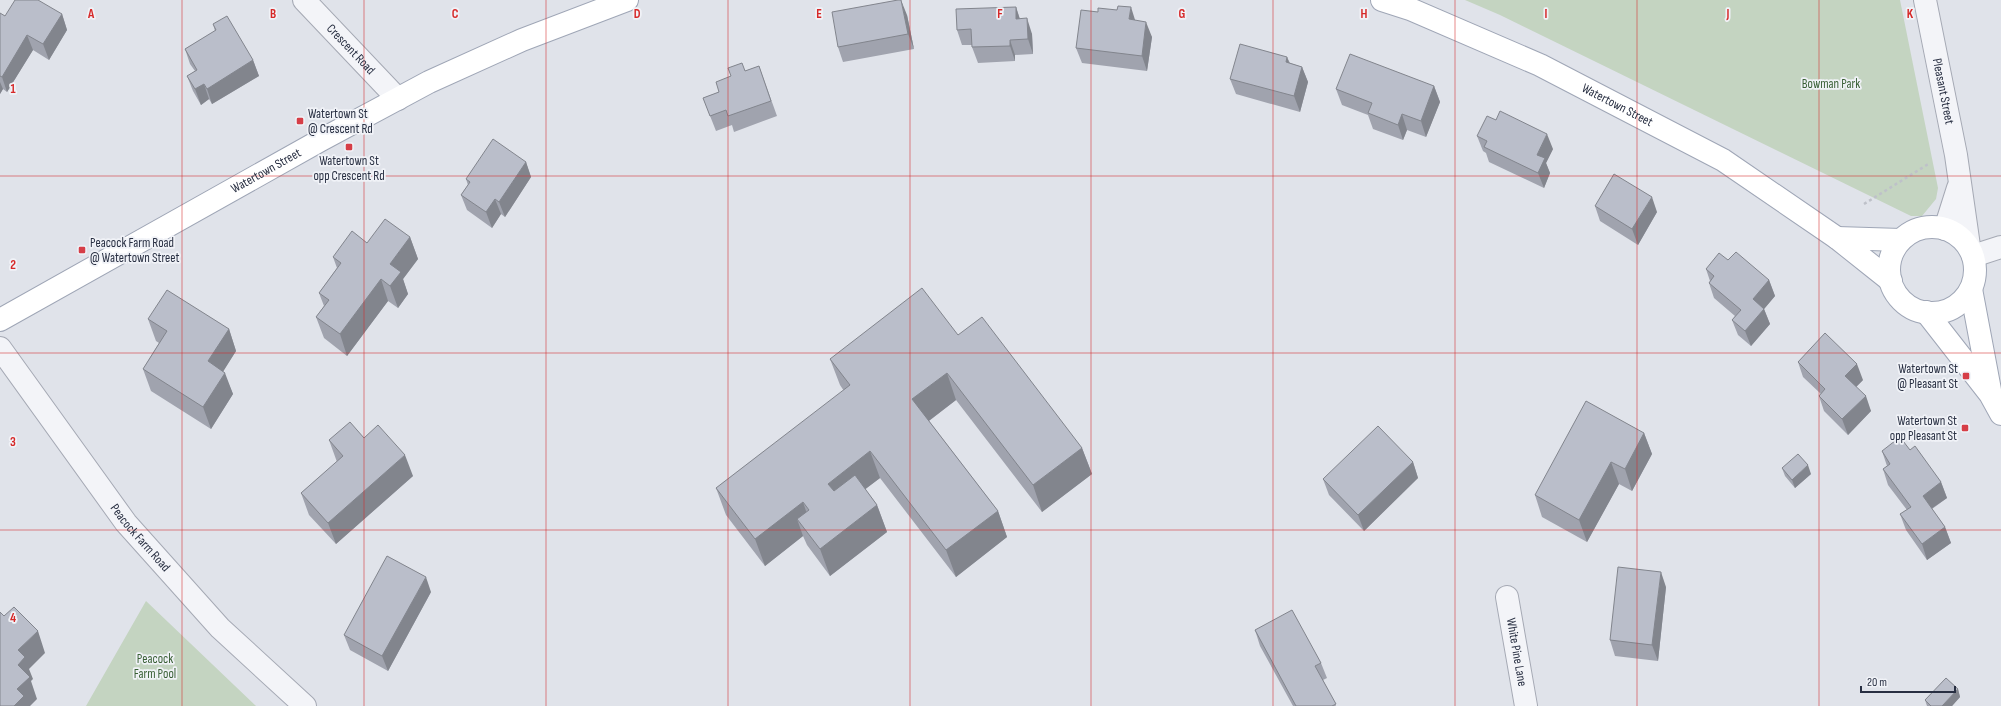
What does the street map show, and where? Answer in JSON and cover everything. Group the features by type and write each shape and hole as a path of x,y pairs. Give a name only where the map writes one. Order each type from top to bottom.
{"main road":[{"name":"Watertown Street","path":"0,320 398,99 459,68 509,46 628,0"},
{"name":"Watertown Street","path":"1382,0 1410,10 1540,65 1723,160 1837,238 1891,281"},
{"path":"1971,289 1963,300 1952,308 1940,312 1926,312 1914,309 1904,302 1896,292 1891,281 1889,270 1891,259 1901,240 1910,232 1922,228 1934,227 1945,229 1962,238 1971,251 1976,267 1971,289 1990,394"},
{"path":"1837,238 1901,240"},
{"path":"1926,312 1990,394 2001,414"}],"street":[{"name":"Crescent Road","path":"304,0 398,99"},
{"name":"Pleasant Street","path":"1925,0 1956,155 1959,184 1971,251"},
{"name":"Pleasant Street","path":"1945,229 1959,184"},
{"path":"1971,251 2001,248"},
{"name":"Peacock Farm Road","path":"0,348 126,523 220,628 304,706"},
{"name":"White Pine Lane","path":"1507,598 1526,706"}],"path":[{"path":"1864,204 1937,159"}],"green space":[{"name":"Bowman Park","path":"1465,0 1900,0 1938,188 1936,199 1922,216 1911,216 1500,15"},
{"name":"Peacock Farm Pool","path":"146,601 256,706 86,706"}],"building":[{"path":"15,0 38,0 62,14 43,44 27,35 2,77 0,76 0,13 5,16"},
{"path":"901,0 908,34 838,47 832,12"},
{"path":"1118,6 1131,7 1129,19 1146,22 1142,56 1076,48 1081,10 1098,12 1098,8 1117,10"},
{"path":"1016,7 1016,19 1027,18 1028,39 1010,40 1010,46 972,47 971,29 957,30 956,9"},
{"path":"227,16 253,60 207,89 204,84 195,89 187,76 197,70 185,49 216,30 213,24"},
{"path":"1240,44 1287,57 1286,62 1302,67 1294,96 1230,79"},
{"path":"1350,54 1434,86 1421,121 1402,114 1398,125 1368,113 1372,103 1336,89"},
{"path":"742,63 745,71 759,66 771,101 728,116 726,110 710,116 703,98 719,92 716,82 731,76 728,68"},
{"path":"1500,111 1547,134 1537,155 1545,158 1538,173 1484,147 1487,141 1477,136 1487,116 1496,120"},
{"path":"493,139 526,162 499,202 495,199 486,212 461,195 470,182 466,179"},
{"path":"1614,174 1652,197 1632,229 1595,206"},
{"path":"385,219 410,237 390,264 401,272 390,286 381,279 340,334 316,317 329,300 319,293 341,263 333,257 352,231 367,243"},
{"path":"1736,252 1769,280 1753,299 1764,309 1745,331 1732,320 1741,310 1709,283 1714,276 1706,269 1719,253 1728,260"},
{"path":"922,288 958,335 982,317 1082,448 1033,485 947,373 912,399 998,511 946,550 870,451 828,484 834,491 855,475 877,505 820,549 797,519 809,510 803,502 755,539 716,488 850,385 830,359"},
{"path":"167,290 229,329 208,361 225,373 203,407 143,369 167,331 148,319"},
{"path":"1825,333 1857,364 1845,376 1866,396 1842,419 1819,396 1825,389 1798,362"},
{"path":"1586,401 1644,433 1625,469 1611,462 1579,520 1535,495"},
{"path":"350,422 364,438 378,425 405,455 328,523 301,493 343,456 329,440"},
{"path":"1378,426 1413,462 1358,515 1323,479"},
{"path":"1900,437 1910,450 1915,446 1941,482 1923,496 1945,527 1922,544 1900,514 1911,507 1883,469 1890,464 1882,451"},
{"path":"1798,454 1808,465 1792,480 1782,468"},
{"path":"387,556 426,577 382,656 344,635"},
{"path":"1618,567 1661,572 1652,645 1610,640"},
{"path":"14,607 38,631 18,650 25,657 18,665 30,677 17,689 24,696 14,706 0,706 0,612 4,616"},
{"path":"1292,610 1321,663 1315,666 1336,704 1332,706 1296,706 1255,630"},
{"path":"1946,678 1958,689 1942,706 1931,706 1925,700"}],"place":[{"name":"Watertown St @ Crescent Rd","path":"300,121"},
{"name":"Watertown St opp Crescent Rd","path":"349,147"},
{"name":"Peacock Farm Road @ Watertown Street","path":"82,250"},
{"name":"Watertown St @ Pleasant St","path":"1966,376"},
{"name":"Watertown St opp Pleasant St","path":"1965,428"}]}
